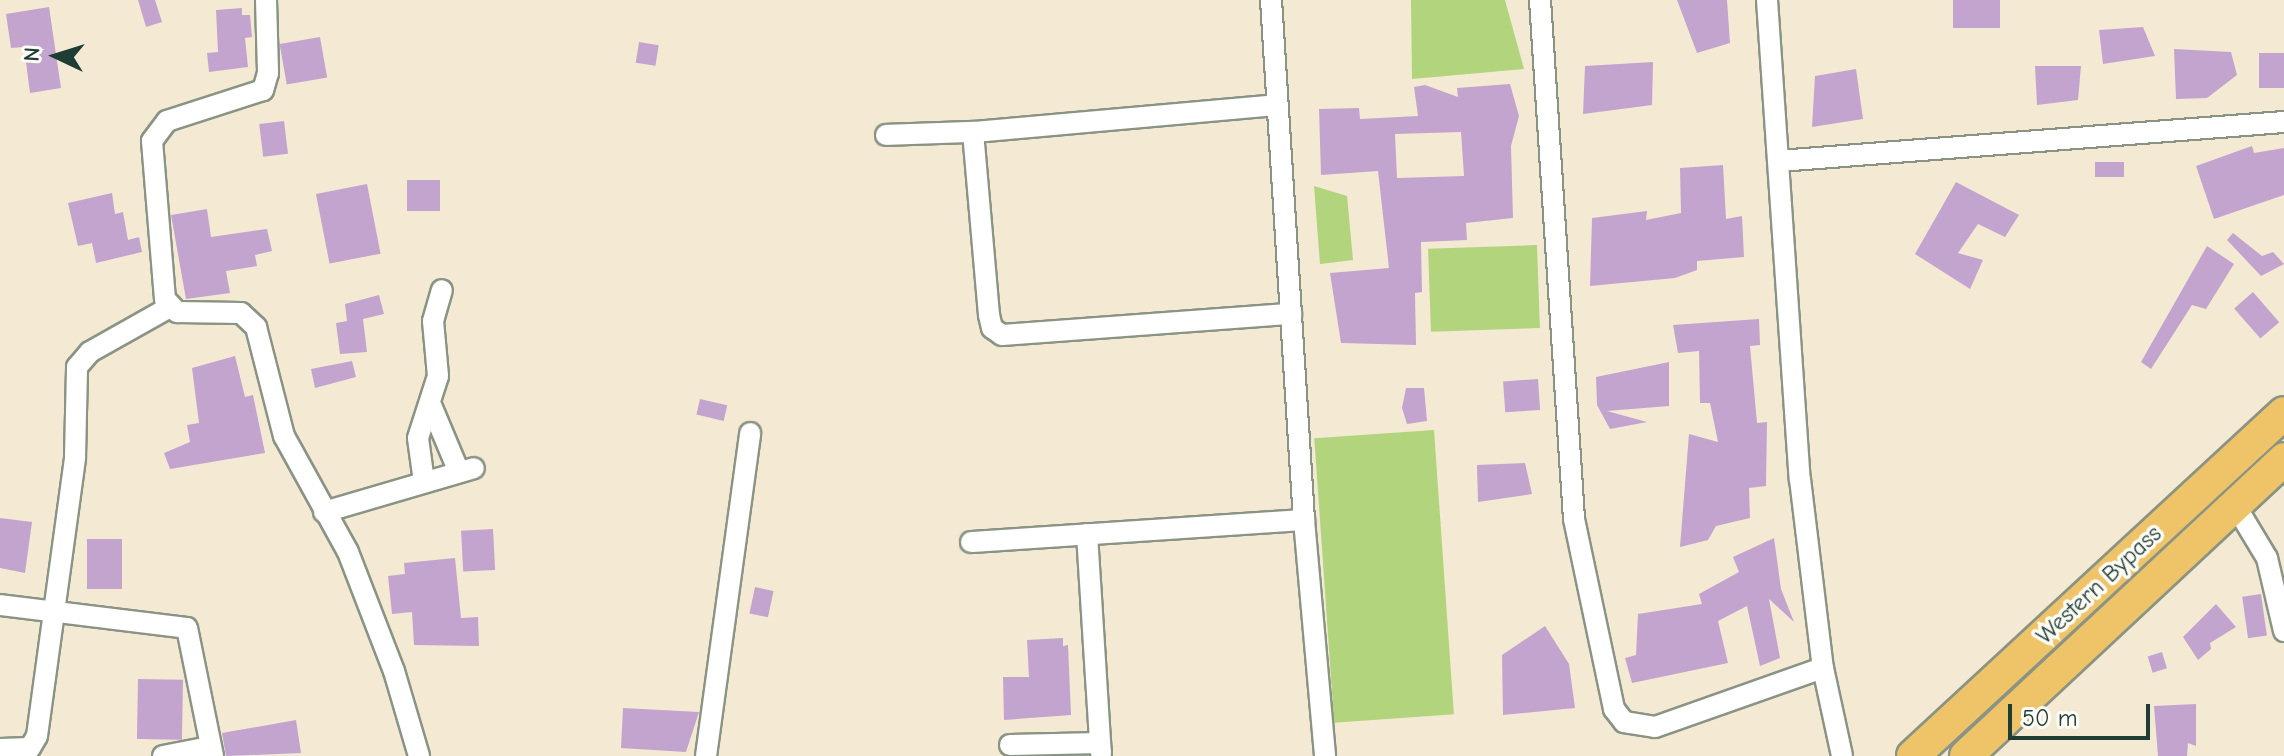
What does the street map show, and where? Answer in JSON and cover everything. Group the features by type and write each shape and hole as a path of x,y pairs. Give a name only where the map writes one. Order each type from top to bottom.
{"main road":[{"name":"Western Bypass","path":"1913,756 2284,413"},
{"name":"Western Bypass","path":"1966,756 2284,459"}],"street":[{"path":"170,307 152,141 167,121 263,90 268,73 266,0"},
{"path":"1271,0 1304,520 1325,756"},
{"path":"1540,0 1574,519 1614,709 1624,722 1655,727 1823,668"},
{"path":"1767,0 1800,479 1823,668 1842,756"},
{"path":"886,135 973,132 1277,105"},
{"path":"1779,161 2284,122"},
{"path":"973,132 989,315 992,328 1002,335 1291,314"},
{"path":"424,482 418,438 438,376 433,321 442,290"},
{"path":"170,307 185,313 241,313 250,318 284,436 348,552 394,671 419,756"},
{"path":"0,749 22,751 35,744 75,457 77,367 90,352 170,307"},
{"path":"324,512 466,470 430,403"},
{"path":"706,756 750,433"},
{"path":"2235,505 2267,558 2284,631"},
{"path":"971,542 1304,520"},
{"path":"1010,745 1100,749 1087,534"},
{"path":"0,605 187,628 194,644 211,751 163,756"}],"green space":[{"path":"1411,0 1505,0 1524,69 1412,79"},
{"path":"1314,186 1347,196 1353,260 1320,264"},
{"path":"1537,245 1540,328 1431,332 1428,249"},
{"path":"1434,430 1454,714 1334,723 1314,438"}],"building":[{"path":"138,0 155,0 162,22 146,27"},
{"path":"1677,0 1727,0 1730,43 1697,53"},
{"path":"1953,0 2000,0 2000,28 1953,28"},
{"path":"49,7 61,88 30,93 24,47 11,48 6,14"},
{"path":"242,8 242,15 250,15 252,37 245,38 248,67 209,72 207,53 218,52 216,10"},
{"path":"2143,27 2155,56 2103,64 2099,30"},
{"path":"320,37 327,77 287,84 280,44"},
{"path":"639,42 659,45 655,66 636,63"},
{"path":"2174,49 2231,52 2237,75 2207,98 2176,99"},
{"path":"2259,53 2284,53 2284,88 2259,88"},
{"path":"1653,62 1652,105 1583,114 1585,66"},
{"path":"2035,66 2081,66 2078,100 2037,105"},
{"path":"1856,69 1863,119 1812,127 1815,76"},
{"path":"1510,84 1519,116 1511,146 1513,218 1466,223 1467,240 1421,242 1422,292 1415,293 1416,345 1341,343 1330,273 1389,268 1378,171 1321,175 1319,109 1359,108 1360,119 1418,116 1414,87 1425,85 1458,97 1457,88","holes":["1461,132 1464,176 1397,178 1395,134"]},
{"path":"284,121 288,154 263,157 259,124"},
{"path":"2252,146 2254,153 2284,148 2284,195 2214,219 2196,166"},
{"path":"2095,162 2124,162 2124,177 2095,177"},
{"path":"1723,165 1726,219 1742,216 1744,257 1697,261 1697,270 1675,278 1590,286 1592,218 1647,211 1646,220 1681,213 1680,168"},
{"path":"407,180 440,180 440,211 407,211"},
{"path":"1956,182 2019,215 2005,237 1978,224 1958,253 1983,260 1970,289 1915,254"},
{"path":"367,184 381,254 330,264 316,194"},
{"path":"112,193 115,214 123,212 128,240 139,237 142,252 96,263 92,243 78,246 68,203"},
{"path":"207,209 211,237 267,229 272,251 255,255 257,266 226,271 230,293 186,299 171,215"},
{"path":"2233,233 2262,256 2273,252 2284,264 2261,276 2227,240"},
{"path":"2207,246 2234,264 2206,309 2192,305 2151,369 2141,362"},
{"path":"2253,292 2279,322 2260,339 2234,308"},
{"path":"379,295 384,314 363,319 367,352 340,354 336,323 347,321 345,304"},
{"path":"1759,319 1760,345 1750,346 1757,423 1767,422 1766,486 1749,488 1750,518 1716,526 1708,540 1680,547 1689,434 1718,442 1710,403 1700,403 1699,351 1678,353 1673,325"},
{"path":"235,356 245,397 253,395 265,453 170,469 164,453 190,442 187,425 199,423 192,368"},
{"path":"352,361 356,377 315,388 311,369"},
{"path":"1669,362 1669,406 1607,411 1647,422 1610,429 1597,405 1596,377"},
{"path":"1538,379 1540,410 1505,412 1503,381"},
{"path":"1406,388 1424,388 1427,421 1407,424 1402,408"},
{"path":"700,399 727,405 724,421 696,415"},
{"path":"1525,463 1532,494 1478,502 1477,465"},
{"path":"0,518 32,522 25,573 0,568"},
{"path":"493,529 495,570 463,572 461,531"},
{"path":"1774,538 1781,589 1794,622 1769,599 1780,658 1760,666 1747,606 1718,621 1728,663 1632,683 1625,658 1636,655 1638,614 1702,604 1699,594 1739,572 1733,557"},
{"path":"87,539 122,539 122,589 87,589"},
{"path":"455,558 461,618 478,617 479,646 414,645 412,612 392,614 388,576 405,574 404,563"},
{"path":"755,587 774,591 768,617 749,613"},
{"path":"2261,594 2267,636 2248,638 2242,597"},
{"path":"2216,604 2236,627 2210,643 2211,649 2198,660 2183,637"},
{"path":"1545,626 1569,664 1575,708 1503,715 1502,655"},
{"path":"1063,638 1063,646 1068,645 1071,715 1004,720 1003,677 1029,677 1027,640"},
{"path":"2162,652 2167,668 2153,673 2148,656"},
{"path":"138,679 183,680 182,740 137,739"},
{"path":"2196,704 2196,746 2188,743 2187,756 2158,756 2154,706"},
{"path":"623,708 699,712 686,752 621,748"},
{"path":"296,720 301,753 226,756 222,733"}]}
